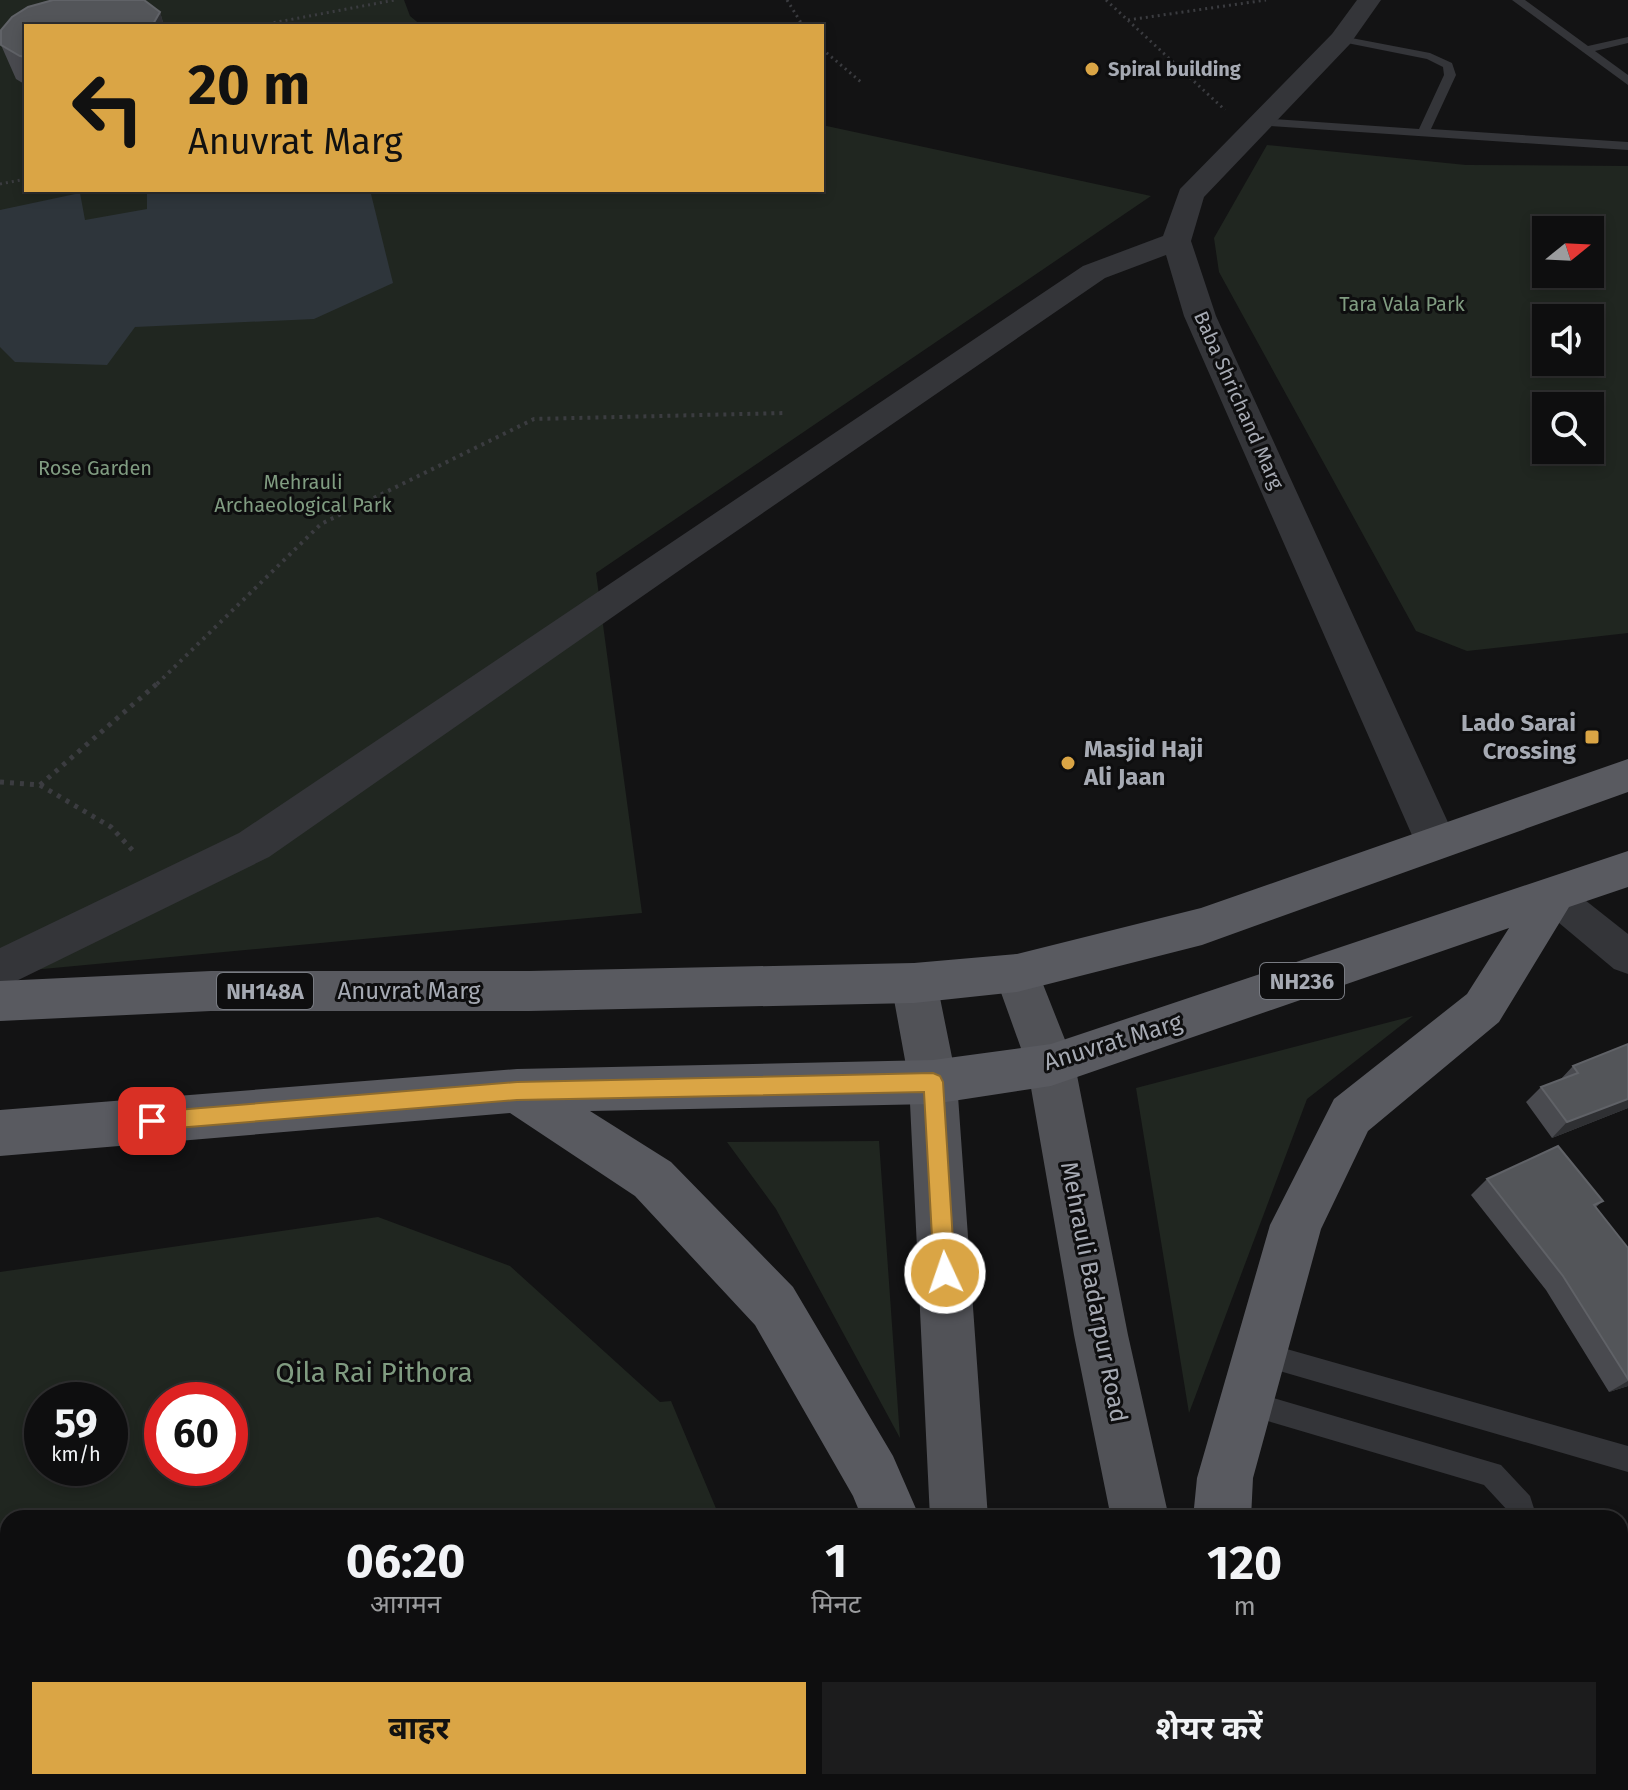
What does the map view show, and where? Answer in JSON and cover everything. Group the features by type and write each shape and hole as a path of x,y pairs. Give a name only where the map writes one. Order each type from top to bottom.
{"highway":[{"path":"1436,842 1628,775"},
{"name":"Anuvrat Marg","path":"0,1001 211,991 529,991 914,983 1017,973 1202,926 1436,842"},
{"name":"Anuvrat Marg","path":"0,1133 517,1091 933,1082 1051,1065 1628,869"},
{"path":"1223,1510 1225,1478 1296,1225 1351,1115 1483,1008 1553,896"},
{"path":"517,1091 653,1179 774,1306 873,1476 888,1510"}],"main road":[{"name":"Mehrauli Badarpur Road","path":"1017,973 1051,1065 1101,1335 1138,1510"},
{"path":"914,983 933,1082 959,1510"}],"street":[{"path":"0,970 254,845 1094,272 1176,241 1190,195 1341,39 1369,0"},
{"name":"Baba Shrichand Marg","path":"1176,241 1200,316 1436,842"},
{"path":"1553,896 1628,957"}],"lane":[{"path":"1518,0 1628,81"},
{"path":"1341,39 1430,56 1448,65 1450,75 1423,133"},
{"path":"1586,50 1628,40"},
{"path":"1254,127 1423,133 1628,146"},
{"path":"1259,1353 1626,1465"},
{"path":"1245,1403 1492,1474 1522,1510"}],"path":[{"path":"267,24 395,0"},
{"path":"787,0 802,24"},
{"path":"1106,0 1254,127"},
{"path":"1128,20 1266,0"},
{"path":"824,51 861,82"},
{"path":"0,184 24,179"},
{"path":"40,785 153,688 321,524 534,419 786,413"},
{"path":"0,782 40,785 111,827 167,888"}],"green space":[{"name":"Mehrauli Archaeological Park","path":"0,0 404,0 410,16 420,24 24,24 24,192 824,192 824,125 1151,196 596,573 642,913 0,973"},
{"name":"Tara Vala Park","path":"1267,145 1466,165 1628,166 1628,633 1467,651 1416,631 1219,272 1214,238"},
{"path":"1413,1016 1307,1099 1189,1413 1136,1088"},
{"path":"879,1141 900,1438 776,1209 727,1142"},
{"name":"Qila Rai Pithora","path":"378,1217 510,1266 660,1402 671,1401 717,1510 0,1510 0,1272"}],"shaded area":[{"path":"147,192 370,192 393,283 314,319 135,327 107,365 15,362 0,347 0,210 80,193 85,220 147,209"}],"building":[{"path":"53,0 144,0 160,12 153,24 24,24 24,57 1,45 1,30 12,17 28,7"},
{"path":"1628,1044 1628,1099 1567,1122 1541,1087 1578,1073 1573,1066"},
{"path":"1558,1146 1603,1201 1594,1205 1628,1248 1628,1379 1563,1276 1487,1179"}],"place":[{"name":"Spiral building","path":"1092,69"},
{"name":"Lado Sarai Crossing","path":"1592,737"},
{"name":"Masjid Haji Ali Jaan","path":"1068,763"}],"route":[{"path":"152,1121 517,1091 933,1082 945,1273"}],"park label":[{"name":"Rose Garden","path":"95,468"}]}
